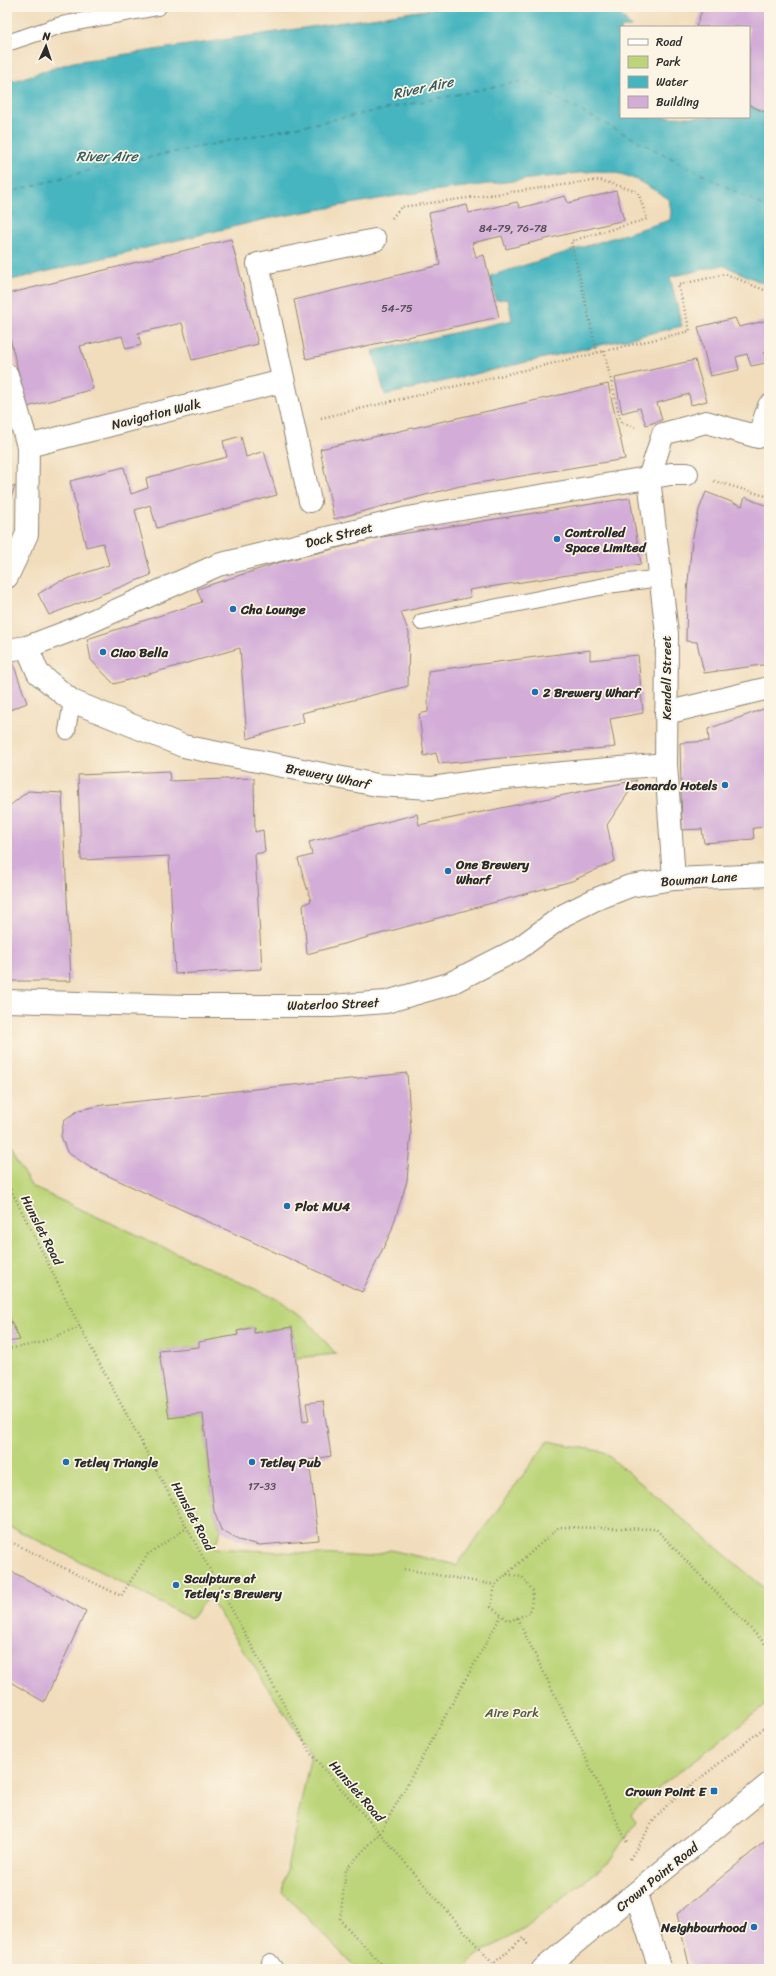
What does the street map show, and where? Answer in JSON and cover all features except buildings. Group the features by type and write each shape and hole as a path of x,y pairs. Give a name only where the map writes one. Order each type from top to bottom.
{"street":[{"path":"310,501 258,264 375,240"},
{"path":"7,374 28,446 27,534 7,578"},
{"name":"Navigation Walk","path":"28,446 283,381"},
{"path":"649,478 663,434 706,422 758,438 769,406"},
{"name":"Dock Street","path":"17,648 72,630 218,565 408,518 670,474 687,474"},
{"name":"Kendell Street","path":"649,478 667,634 668,678 666,764 674,879"},
{"name":"Brewery Wharf","path":"17,648 38,672 72,701 183,746 377,785 432,788 525,776 666,764"},
{"path":"666,713 769,688"},
{"name":"Bowman Lane","path":"630,886 674,879 769,875"},
{"name":"Waterloo Street","path":"7,1001 185,1006 331,1006 386,1002 449,984 518,949 564,915 594,900 630,886"},
{"name":"Crown Point Road","path":"543,1969 769,1784"},
{"path":"636,1894 660,1969"}],"lane":[{"path":"7,43 61,25 158,7"},
{"path":"422,622 615,584 660,578"},
{"path":"67,731 72,701"}],"path":[{"path":"375,240 401,207 600,180 638,192 647,220 571,241 597,352"},
{"path":"293,424 690,331 678,285 726,274 769,292"},
{"path":"604,351 621,423 663,434"},
{"path":"687,474 769,497"},
{"name":"Hunslet Road","path":"7,1182 80,1327 187,1528 311,1754 494,1964 523,1938"},
{"path":"7,1349 36,1344 80,1327"},
{"path":"507,1574 522,1577 533,1591 530,1613 509,1621 491,1607 494,1585 559,1526 656,1529 769,1648"},
{"path":"7,1540 121,1596 148,1554 187,1528"},
{"path":"404,1570 494,1585"},
{"path":"386,1969 340,1920 346,1869 380,1833 501,1616"},
{"path":"517,1618 628,1842"},
{"path":"628,1863 654,1820 670,1802 769,1724"}],"green space":[{"name":"Aire Park","path":"7,1147 32,1187 281,1301 309,1323 336,1354 296,1358 292,1327 254,1333 253,1327 237,1331 238,1335 199,1347 160,1351 169,1418 203,1414 214,1511 221,1530 214,1548 369,1557 390,1550 457,1565 548,1441 604,1452 769,1592 769,1703 661,1786 631,1814 636,1822 608,1863 528,1925 483,1951 461,1969 357,1969 282,1892 311,1754 208,1596 191,1619 7,1525 7,1342 19,1340 7,1313"}],"water":[{"name":"River Aire","path":"446,7 614,7 630,26 620,26 620,118 750,118 750,105 769,114 769,286 723,265 670,277 682,326 385,395 373,351 512,320 508,299 496,300 490,276 670,220 671,211 669,199 634,179 617,173 595,171 407,194 266,219 7,281 7,83 73,62"}],"ferry route":[{"path":"7,193 101,167 523,81 769,209"}],"place":[{"name":"Controlled Space Limited","path":"557,539"},
{"name":"Cha Lounge","path":"233,609"},
{"name":"Ciao Bella","path":"103,652"},
{"name":"2 Brewery Wharf","path":"535,692"},
{"name":"Leonardo Hotels","path":"725,785"},
{"name":"One Brewery Wharf","path":"448,871"},
{"name":"Plot MU4","path":"287,1206"},
{"name":"Tetley Triangle","path":"66,1462"},
{"name":"Tetley Pub","path":"252,1462"},
{"name":"Sculpture at Tetley's Brewery","path":"176,1585"},
{"name":"Crown Point E","path":"714,1791"},
{"name":"Neighbourhood","path":"754,1927"}]}
